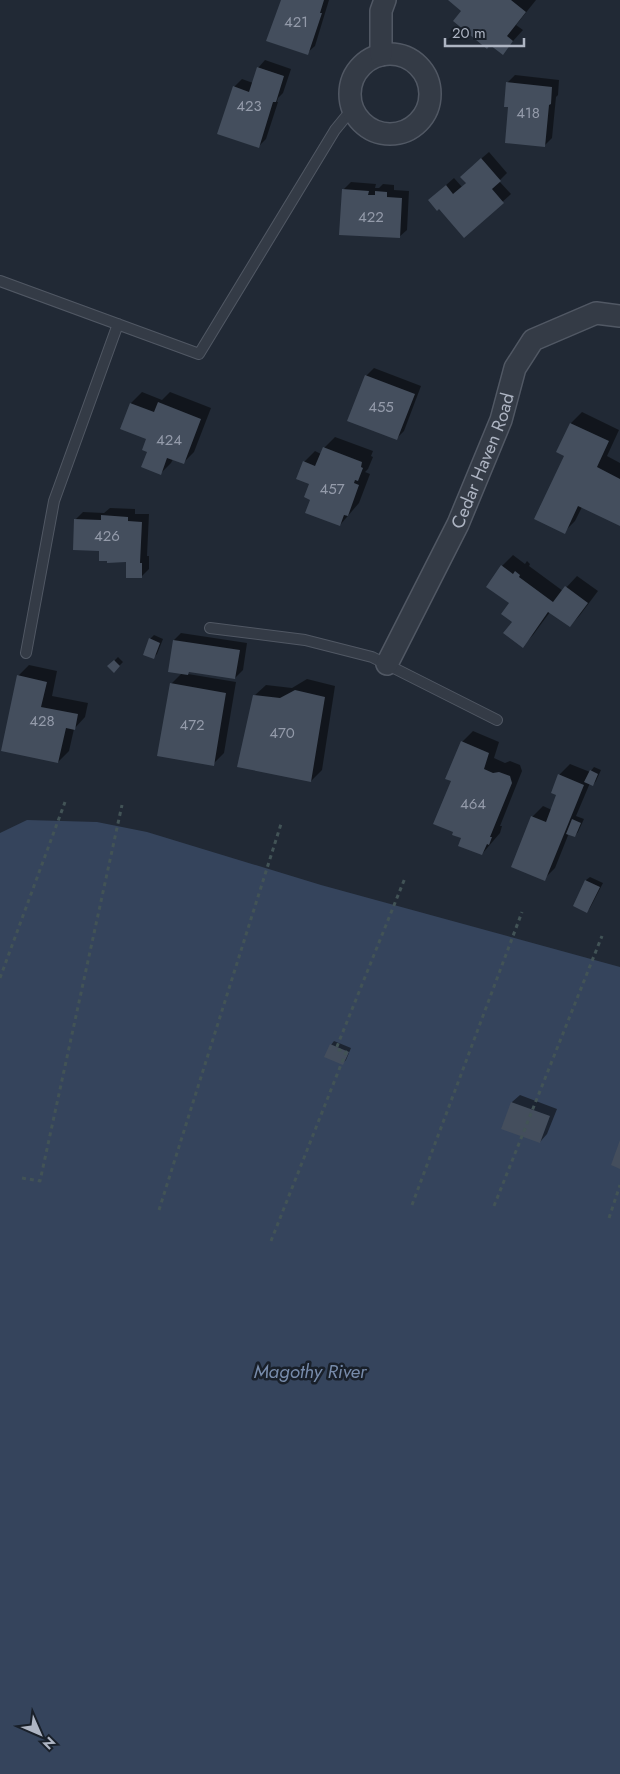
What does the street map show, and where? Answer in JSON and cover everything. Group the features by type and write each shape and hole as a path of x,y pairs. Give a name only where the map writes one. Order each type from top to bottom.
{"street":[{"path":"381,55 381,11 385,0"},
{"path":"394,54 407,57 418,64 426,75 430,88 430,101 426,113 418,124 407,131 381,134 369,129 359,120 352,108 350,95 352,82 368,60 381,55 394,54"},
{"name":"Cedar Haven Road","path":"387,664 458,524 501,420 515,368 533,340 596,313 620,316"}],"lane":[{"path":"0,281 199,354 334,130 352,108"},
{"path":"26,653 54,502 118,324"},
{"path":"210,628 305,640 372,657 497,720"}],"path":[{"path":"0,978 65,802"},
{"path":"22,1178 40,1181 122,805"},
{"path":"159,1210 281,824"},
{"path":"271,1241 346,1052 336,1049 405,878"},
{"path":"412,1205 522,912"},
{"path":"494,1206 602,936"},
{"path":"609,1218 620,1184"}],"water":[{"name":"Magothy River","path":"27,820 97,822 147,832 321,885 620,967 620,1774 0,1774 0,833"}],"building":[{"path":"281,0 324,0 320,13 322,13 308,55 266,41"},
{"path":"448,0 511,0 526,12 507,36 513,41 503,55 490,45 487,49 453,21 461,11"},
{"path":"257,67 284,76 276,102 273,102 259,148 217,134 233,86 249,92"},
{"path":"506,82 552,87 545,147 505,143 508,107 504,107"},
{"path":"481,158 501,181 492,189 504,203 464,238 439,209 437,211 428,200 446,185 453,194 466,183 460,177"},
{"path":"342,189 369,191 368,195 375,195 375,191 387,192 387,197 402,198 400,238 339,235"},
{"path":"365,375 415,394 397,440 347,421"},
{"path":"158,402 201,419 184,464 167,458 161,475 141,467 147,452 142,450 146,439 120,429 130,403 154,412"},
{"path":"570,423 609,441 597,467 620,479 620,526 578,506 565,534 534,519 564,456 556,452"},
{"path":"323,447 362,462 361,467 363,468 358,481 355,480 354,483 359,485 348,516 344,515 340,526 305,513 310,500 304,497 309,484 296,479 303,461 315,466"},
{"path":"101,515 128,517 128,521 142,522 140,563 142,563 142,578 126,578 126,562 107,563 107,561 99,561 99,551 73,550 74,519 101,520"},
{"path":"501,565 513,574 515,571 520,575 519,577 553,602 565,586 588,603 570,627 548,612 523,648 503,633 512,622 501,614 509,603 486,587"},
{"path":"149,638 160,643 154,659 143,655"},
{"path":"173,640 240,650 235,679 189,672 188,675 168,672"},
{"path":"114,660 120,666 114,673 107,666"},
{"path":"17,675 47,682 41,707 78,714 75,730 66,728 58,763 1,751"},
{"path":"170,683 226,693 214,766 157,756"},
{"path":"295,690 325,697 311,782 237,767 253,695 280,698"},
{"path":"461,741 489,753 484,769 493,773 499,772 510,776 512,783 490,837 492,837 489,845 487,844 482,855 458,846 461,838 452,835 453,832 433,824 451,781 445,779"},
{"path":"590,770 598,774 593,786 584,782"},
{"path":"558,774 584,785 545,881 511,867 531,816 546,822 556,795 551,793"},
{"path":"572,819 581,823 575,837 566,834"},
{"path":"585,880 600,887 587,913 573,906"},
{"path":"330,1044 349,1052 343,1065 324,1057"},
{"path":"511,1102 550,1116 540,1143 501,1129"},
{"path":"620,1140 620,1169 611,1165"}]}
